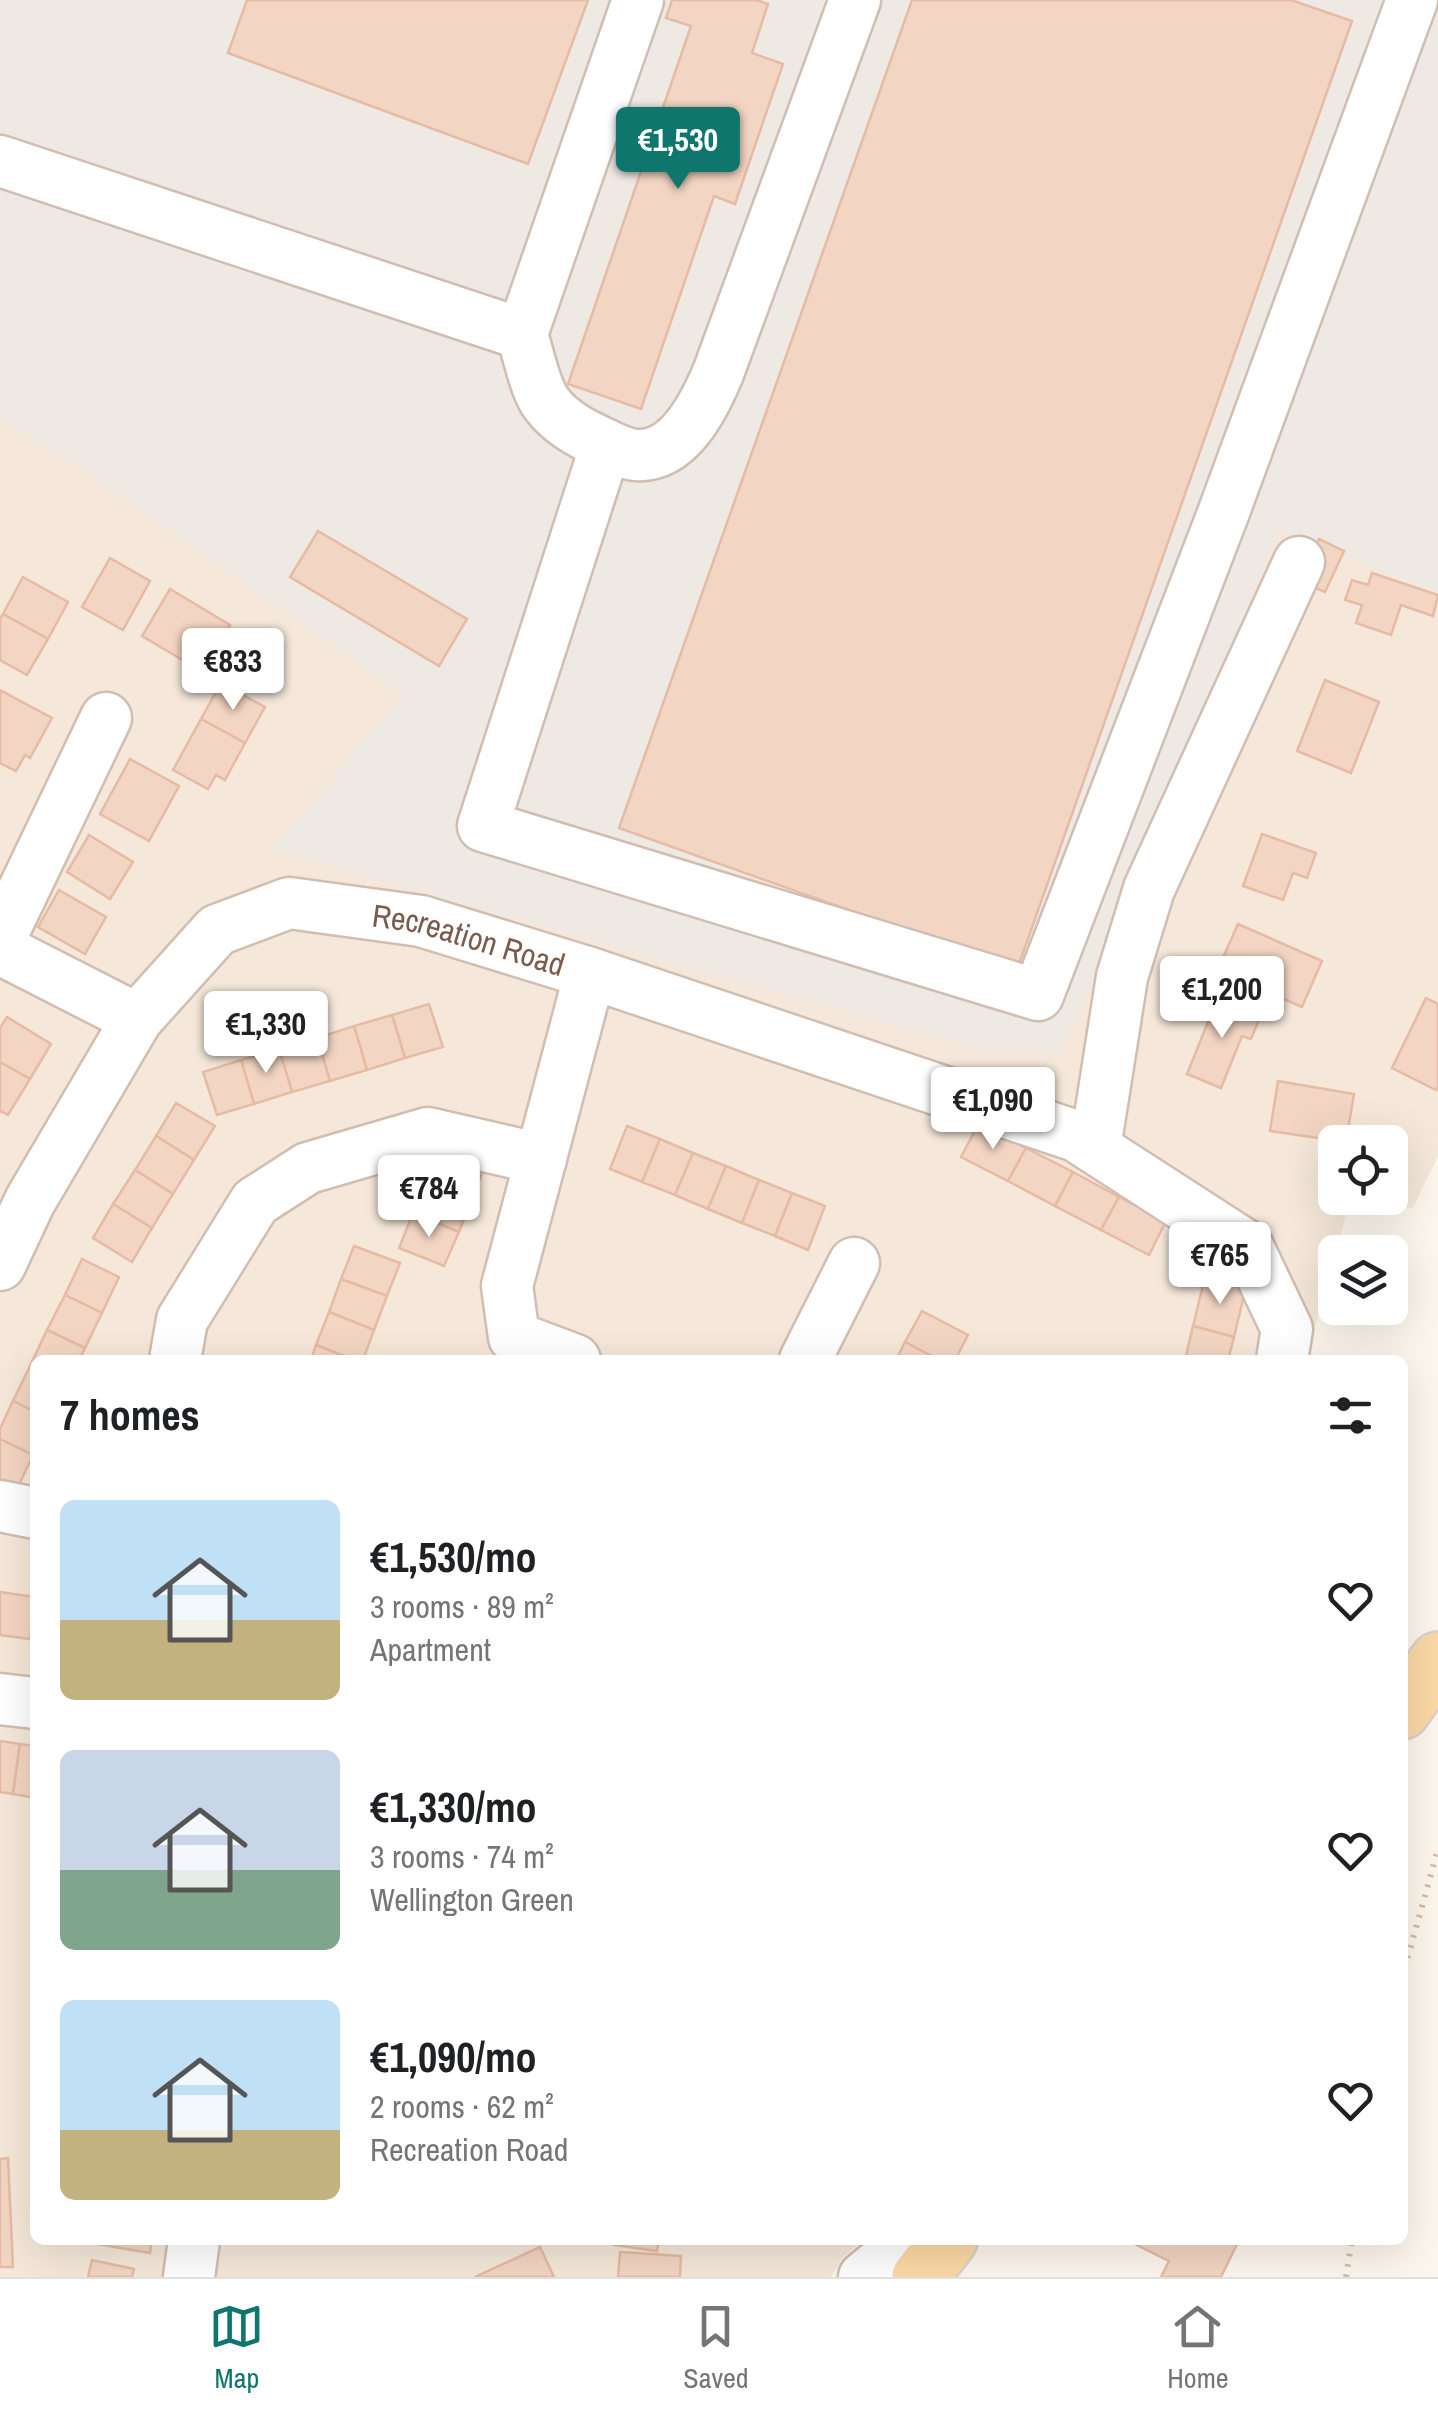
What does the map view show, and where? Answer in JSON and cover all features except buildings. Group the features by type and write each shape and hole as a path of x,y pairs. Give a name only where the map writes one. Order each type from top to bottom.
{"main road":[{"path":"1408,1703 1438,1660"},
{"path":"920,2277 945,2245"}],"street":[{"path":"638,0 522,334 544,401 572,428 634,455 660,451 686,429 706,402 855,0"},
{"path":"606,445 483,826 1038,995 1223,514 1412,0"},
{"path":"0,161 522,334"},
{"path":"1095,1148 1122,977 1149,889 1298,562"},
{"path":"0,939 106,718"},
{"name":"Recreation Road","path":"0,1266 30,1201 137,1019 217,930 289,903 422,921 590,973 1076,1136 1248,1246 1287,1329 1283,1355"},
{"path":"0,948 137,1019"},
{"path":"562,1355 514,1337 508,1286 590,973"},
{"path":"175,1355 182,1320 255,1202 308,1168 428,1133 541,1159"},
{"path":"808,1355 854,1262"},
{"path":"0,1506 30,1512"},
{"path":"0,1699 30,1702"},
{"path":"189,2277 193,2245"},
{"path":"864,2277 903,2245"}],"path":[{"path":"1408,1956 1438,1849"},
{"path":"1346,2277 1351,2245"}],"shaded area":[{"path":"0,0 1438,0 1438,593 1279,529 1115,934 1060,1052 986,1051 273,850 403,695 86,471 0,420"},
{"path":"0,420 86,471 404,695 274,850 1115,934 1279,528 1438,593 1438,1156 1413,1208 1408,1207 1408,1125 1318,1125 1318,1215 1346,1215 1340,1235 1318,1235 1318,1316 1307,1355 30,1355 30,2245 857,2245 843,2257 831,2277 0,2277"}]}
